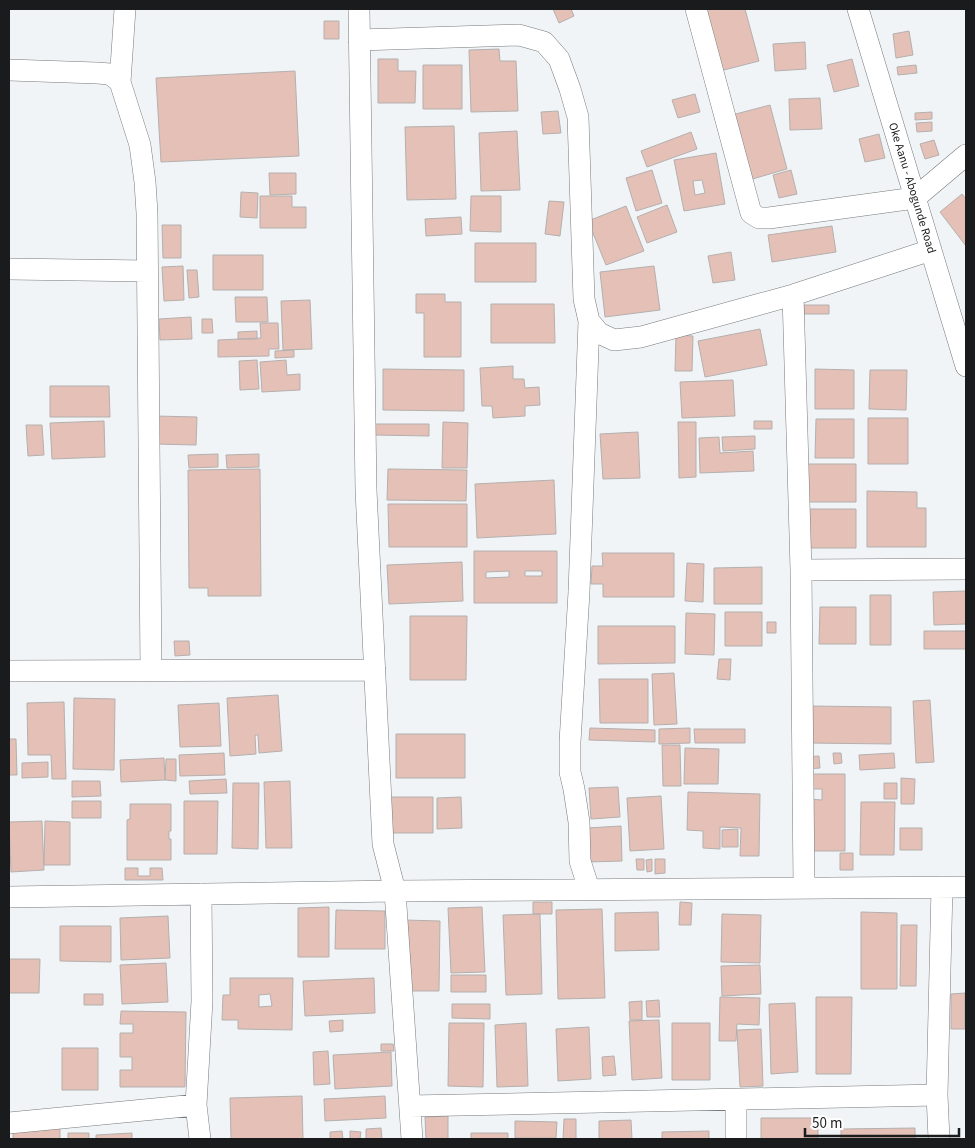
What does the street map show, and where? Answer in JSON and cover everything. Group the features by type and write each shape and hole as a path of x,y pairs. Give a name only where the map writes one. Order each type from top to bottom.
{"street":[{"path":"125,9 120,82 140,145 147,213 151,670"},
{"path":"359,9 366,490 383,844 395,891 412,1139"},
{"path":"696,9 751,213 758,218 915,198 966,155"},
{"name":"Oke Aanu - Abogunde Road","path":"858,9 966,366"},
{"path":"359,40 518,35 544,42 559,59 578,117 584,299 589,320 570,772 579,822 580,861 589,889"},
{"path":"9,70 110,74 120,82"},
{"path":"589,320 599,333 614,340 641,337 793,295 931,250"},
{"path":"9,269 147,271"},
{"path":"793,295 801,570 804,888"},
{"path":"801,570 966,570"},
{"path":"9,671 375,670"},
{"path":"939,1139 937,1095 942,887"},
{"path":"9,897 395,891 966,887"},
{"path":"200,894 202,1001 196,1105 200,1139"},
{"path":"410,1106 937,1095"},
{"path":"736,1100 736,1139"},
{"path":"9,1123 196,1105"}],"building":[{"path":"553,9 571,9 574,16 559,23"},
{"path":"745,9 759,61 720,71 703,10"},
{"path":"324,21 339,21 339,39 324,39"},
{"path":"909,31 913,55 896,58 893,34"},
{"path":"805,42 806,69 775,71 773,44"},
{"path":"499,49 500,61 516,61 518,111 471,112 469,50"},
{"path":"378,59 398,59 398,71 416,71 415,103 378,103"},
{"path":"852,59 859,86 834,92 827,65"},
{"path":"423,65 462,65 462,109 423,109"},
{"path":"916,65 917,73 898,75 897,67"},
{"path":"295,71 299,156 161,162 156,78"},
{"path":"695,94 700,112 678,118 672,100"},
{"path":"820,98 822,129 790,130 789,99"},
{"path":"770,105 787,169 749,180 732,115"},
{"path":"558,111 561,133 543,134 541,112"},
{"path":"932,112 932,119 915,120 915,113"},
{"path":"932,122 932,131 917,132 916,123"},
{"path":"454,126 456,199 407,200 405,127"},
{"path":"517,131 520,190 481,191 479,133"},
{"path":"691,132 697,149 647,167 641,151"},
{"path":"879,134 885,158 865,162 859,139"},
{"path":"934,140 939,155 925,159 920,144"},
{"path":"716,153 725,204 684,211 674,160","holes":["702,180 705,193 695,195 693,181"]},
{"path":"652,170 662,203 636,211 626,178"},
{"path":"791,170 797,194 779,198 773,175"},
{"path":"269,173 296,173 296,194 270,195"},
{"path":"241,192 258,193 257,218 240,217"},
{"path":"962,194 966,199 966,246 940,212"},
{"path":"260,196 292,196 292,207 306,207 306,228 260,228"},
{"path":"471,196 501,196 501,232 470,231"},
{"path":"549,201 564,202 560,236 545,234"},
{"path":"667,205 677,232 647,243 637,217"},
{"path":"626,206 644,251 606,265 588,221"},
{"path":"461,217 462,234 426,236 425,219"},
{"path":"162,225 181,225 181,258 163,258"},
{"path":"832,226 836,252 772,262 768,235"},
{"path":"475,243 536,243 536,282 475,282"},
{"path":"731,252 735,280 713,283 708,256"},
{"path":"213,255 263,255 263,290 213,290"},
{"path":"183,266 184,300 164,301 162,267"},
{"path":"654,266 660,310 605,317 600,272"},
{"path":"187,270 197,270 199,297 189,298"},
{"path":"416,294 445,294 445,302 461,302 461,357 424,357 424,313 416,313"},
{"path":"235,297 267,297 268,322 236,322"},
{"path":"310,300 312,349 283,350 281,301"},
{"path":"491,304 554,304 555,343 491,343"},
{"path":"804,305 829,305 829,314 804,314"},
{"path":"191,317 192,339 160,340 159,319"},
{"path":"202,319 212,319 213,333 202,333"},
{"path":"260,323 278,323 279,349 269,349 269,356 218,357 218,340 261,338"},
{"path":"760,329 767,365 705,377 698,341"},
{"path":"257,331 257,339 238,339 238,332"},
{"path":"676,335 693,336 692,371 675,371"},
{"path":"294,350 294,357 275,358 275,351"},
{"path":"257,360 259,389 240,390 239,361"},
{"path":"286,360 287,375 300,374 300,390 262,392 260,362"},
{"path":"513,366 513,379 524,379 525,388 539,387 540,405 525,406 525,416 493,418 492,406 482,406 480,368"},
{"path":"383,369 464,370 464,411 383,410"},
{"path":"815,369 854,370 854,409 815,409"},
{"path":"870,370 907,370 906,410 869,409"},
{"path":"733,380 735,416 682,418 680,382"},
{"path":"50,386 109,386 110,417 50,417"},
{"path":"156,416 197,417 196,445 155,444"},
{"path":"868,418 908,418 908,464 868,464"},
{"path":"816,419 854,419 854,458 815,458"},
{"path":"104,421 105,457 52,459 50,423"},
{"path":"754,421 772,421 772,429 754,429"},
{"path":"443,422 468,423 467,468 442,468"},
{"path":"678,422 696,422 696,477 679,478"},
{"path":"374,424 429,424 429,436 374,435"},
{"path":"26,425 42,425 44,455 28,456"},
{"path":"638,432 640,478 603,479 600,434"},
{"path":"755,436 755,449 723,451 722,437"},
{"path":"719,437 720,453 753,451 754,471 700,473 699,438"},
{"path":"218,454 218,467 189,468 188,455"},
{"path":"259,454 259,467 227,468 226,455"},
{"path":"808,464 856,464 856,502 808,502"},
{"path":"260,469 261,596 208,596 208,588 189,588 188,470"},
{"path":"388,469 467,470 466,501 387,500"},
{"path":"554,480 556,534 477,538 475,484"},
{"path":"867,491 917,492 917,508 926,508 926,547 867,547"},
{"path":"388,504 467,504 467,547 389,547"},
{"path":"809,509 856,509 856,548 809,548"},
{"path":"474,551 557,551 557,603 474,603","holes":["509,571 509,577 486,578 486,572","525,571 542,571 542,576 525,576"]},
{"path":"602,553 674,553 674,597 603,597 603,584 591,584 592,566 603,566"},
{"path":"462,562 463,601 389,604 387,565"},
{"path":"687,563 704,564 703,602 685,601"},
{"path":"762,567 762,604 714,604 714,568"},
{"path":"966,591 966,624 934,625 933,592"},
{"path":"870,595 891,595 891,645 870,645"},
{"path":"820,607 856,607 856,644 819,644"},
{"path":"725,612 762,612 762,646 725,646"},
{"path":"686,613 715,614 714,655 685,654"},
{"path":"410,616 467,616 466,680 410,680"},
{"path":"767,622 776,622 776,633 767,633"},
{"path":"598,626 675,626 675,663 598,664"},
{"path":"924,631 966,631 966,649 924,649"},
{"path":"174,641 189,641 190,655 175,656"},
{"path":"719,659 731,659 730,680 717,679"},
{"path":"674,673 677,724 654,725 652,674"},
{"path":"599,679 648,679 648,723 600,723"},
{"path":"278,695 282,751 259,753 258,735 255,735 256,754 230,756 227,698"},
{"path":"74,698 115,699 114,770 73,769"},
{"path":"930,700 934,762 916,763 913,701"},
{"path":"64,702 66,779 52,779 51,755 28,755 27,703"},
{"path":"219,703 221,746 180,747 178,705"},
{"path":"810,706 891,707 891,744 809,743"},
{"path":"590,728 655,730 655,742 589,740"},
{"path":"690,728 690,743 659,744 659,729"},
{"path":"694,729 745,729 745,743 695,743"},
{"path":"396,734 465,734 465,778 396,778"},
{"path":"9,739 16,739 17,775 9,775"},
{"path":"662,745 680,745 681,786 663,786"},
{"path":"685,748 719,749 718,784 684,784"},
{"path":"224,753 225,775 180,776 179,755"},
{"path":"833,753 841,753 842,763 834,764"},
{"path":"894,753 895,768 860,770 859,755"},
{"path":"819,756 820,768 806,769 805,757"},
{"path":"164,758 165,780 121,782 120,760"},
{"path":"166,759 176,759 176,781 165,780"},
{"path":"48,762 48,777 22,778 22,763"},
{"path":"805,774 845,774 845,851 808,851 808,799 822,800 822,789 814,789"},
{"path":"901,778 915,779 914,804 901,804"},
{"path":"226,779 227,793 190,794 189,781"},
{"path":"72,781 100,781 101,796 72,797"},
{"path":"290,781 292,848 266,848 264,782"},
{"path":"233,783 259,783 258,849 232,848"},
{"path":"884,783 897,783 897,799 884,799"},
{"path":"618,787 620,817 591,819 589,788"},
{"path":"688,792 760,794 759,856 740,856 741,828 720,827 720,849 703,848 703,831 687,830"},
{"path":"661,796 664,849 630,851 627,798"},
{"path":"388,797 433,797 433,833 388,833"},
{"path":"461,797 462,828 437,829 437,798"},
{"path":"72,801 101,801 101,818 72,818"},
{"path":"184,801 218,801 217,854 184,854"},
{"path":"861,802 895,802 894,855 860,855"},
{"path":"130,804 171,804 171,831 169,831 169,839 171,839 171,860 127,860 127,820 130,819"},
{"path":"42,821 44,870 11,872 9,822"},
{"path":"45,821 70,822 70,865 44,865"},
{"path":"621,826 622,861 589,862 587,828"},
{"path":"900,828 922,828 922,850 900,850"},
{"path":"738,829 738,847 722,847 722,830"},
{"path":"840,853 853,853 853,870 840,870"},
{"path":"636,859 644,859 644,870 637,870"},
{"path":"652,859 652,871 647,872 646,860"},
{"path":"655,859 665,859 665,873 655,874"},
{"path":"125,868 138,868 138,876 150,876 150,868 162,868 163,880 125,880"},
{"path":"533,902 552,902 552,914 533,914"},
{"path":"680,902 692,903 691,925 679,925"},
{"path":"329,907 329,957 298,957 298,908"},
{"path":"482,907 485,972 451,973 448,908"},
{"path":"602,909 605,998 558,999 556,910"},
{"path":"336,910 385,911 385,949 335,949"},
{"path":"658,912 659,950 615,951 615,913"},
{"path":"861,912 897,913 897,989 861,989"},
{"path":"540,914 542,994 506,995 503,915"},
{"path":"722,914 761,915 760,963 721,962"},
{"path":"168,916 170,958 121,960 120,918"},
{"path":"405,920 440,921 439,991 405,991"},
{"path":"901,925 917,925 916,986 900,986"},
{"path":"60,926 111,926 111,962 60,961"},
{"path":"9,959 40,959 39,993 9,993"},
{"path":"166,963 168,1002 122,1004 120,965"},
{"path":"760,965 761,994 722,996 721,966"},
{"path":"451,975 486,975 486,992 451,992"},
{"path":"230,978 293,978 292,1030 238,1029 238,1020 222,1020 223,995 230,995","holes":["270,994 272,1006 259,1007 259,995"]},
{"path":"374,978 375,1013 305,1016 303,981"},
{"path":"965,993 965,1029 951,1029 951,994"},
{"path":"84,994 103,994 103,1005 84,1005"},
{"path":"720,997 760,998 759,1025 737,1024 736,1041 719,1041"},
{"path":"816,997 852,997 851,1074 816,1074"},
{"path":"659,1000 660,1017 647,1017 646,1001"},
{"path":"642,1001 642,1020 630,1020 629,1002"},
{"path":"795,1003 798,1072 771,1074 769,1004"},
{"path":"452,1004 490,1004 490,1019 452,1018"},
{"path":"121,1011 186,1012 185,1087 120,1087 120,1070 132,1070 132,1057 120,1057 120,1033 133,1033 133,1024 120,1024"},
{"path":"343,1020 343,1031 330,1032 329,1021"},
{"path":"659,1020 662,1078 632,1080 629,1021"},
{"path":"449,1023 484,1023 483,1087 448,1086"},
{"path":"526,1023 528,1086 497,1087 495,1025"},
{"path":"672,1023 710,1023 710,1080 672,1080"},
{"path":"589,1027 591,1079 558,1081 556,1029"},
{"path":"761,1029 763,1086 740,1087 737,1030"},
{"path":"381,1044 393,1044 394,1051 381,1051"},
{"path":"62,1048 98,1048 98,1090 62,1090"},
{"path":"328,1051 330,1084 314,1085 313,1052"},
{"path":"391,1052 392,1086 335,1089 333,1055"},
{"path":"614,1056 616,1075 603,1076 602,1057"},
{"path":"302,1096 303,1139 231,1139 230,1098"},
{"path":"385,1096 386,1118 325,1121 324,1099"},
{"path":"448,1116 448,1139 426,1139 425,1117"},
{"path":"761,1118 818,1118 818,1139 761,1139"},
{"path":"564,1119 576,1119 576,1139 563,1139"},
{"path":"631,1120 632,1139 599,1139 599,1121"},
{"path":"515,1121 557,1122 556,1138 515,1138"},
{"path":"60,1128 60,1139 13,1139 13,1132"},
{"path":"381,1128 382,1139 366,1139 366,1129"},
{"path":"915,1128 915,1139 841,1139 841,1129"},
{"path":"342,1131 343,1139 330,1139 330,1132"},
{"path":"350,1131 361,1132 360,1139 350,1139"},
{"path":"709,1131 709,1139 662,1139 662,1132"},
{"path":"68,1133 89,1133 89,1139 68,1139"},
{"path":"132,1133 132,1139 96,1139 96,1135"},
{"path":"471,1133 508,1133 508,1139 471,1139"}]}
